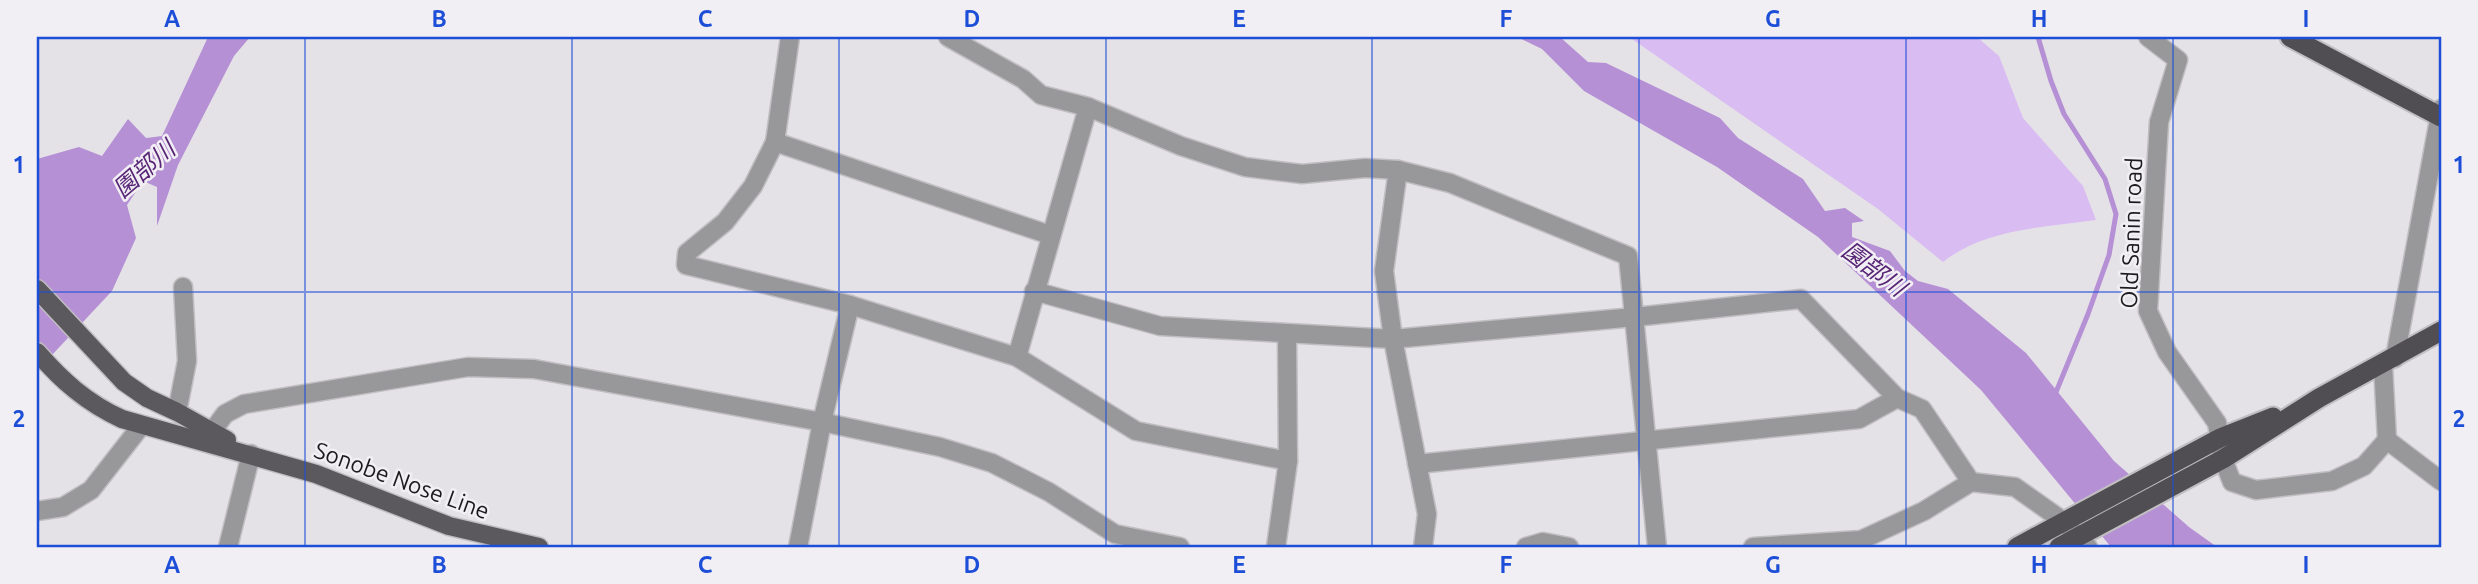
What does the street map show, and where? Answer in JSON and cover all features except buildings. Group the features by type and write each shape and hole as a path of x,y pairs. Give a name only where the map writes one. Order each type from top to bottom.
{"highway":[{"path":"2290,37 2441,114"},
{"path":"2059,547 2085,539 2223,459 2319,398 2441,331"},
{"path":"2017,547 2220,438 2319,398"}],"main road":[{"name":"Sonobe Nose Line","path":"37,289 124,382 147,398 177,412 208,436"},
{"name":"Sonobe Nose Line","path":"37,352 73,391 99,408 141,426 208,436 251,454 316,474 449,526 539,547"}],"street":[{"path":"790,37 775,142 753,186 725,222 687,253 686,265 850,305 1017,357 1136,431 1288,461"},
{"path":"947,37 1023,79 1041,95 1088,107 1181,146 1245,167 1302,174 1365,169 1398,170 1450,183 1628,256 1657,547"},
{"name":"Old Sanin road","path":"2148,37 2178,60 2160,122 2148,311 2167,352 2217,422 2223,459 2232,482 2256,490 2332,481 2364,466 2387,440"},
{"path":"1017,357 1088,107"},
{"path":"2441,114 2389,361 2387,440 2441,481"},
{"path":"775,142 1051,235"},
{"path":"1398,170 1384,271 1393,339 1427,514 1429,546"},
{"path":"177,412 187,360 183,287"},
{"path":"1034,291 1160,326 1393,339 1801,299 1897,398 1922,409 1971,482"},
{"path":"798,547 822,422 850,305"},
{"path":"1276,547 1288,461 1287,334"},
{"path":"208,436 225,414 244,404 468,367 534,369 822,422 940,447 992,463 1049,492 1114,541 1180,547"},
{"path":"1417,464 1859,419 1897,398"},
{"path":"37,511 63,507 92,489 141,426"},
{"path":"228,547 251,454"},
{"path":"1753,547 1863,544 1971,482 2015,487 2069,519 2085,539"},
{"path":"1526,547 1543,542 1569,547"}],"shaded area":[{"path":"1629,37 1977,37 1999,56 2023,118 2083,186 2096,220 1996,236 1959,251 1943,262 1878,209"}],"water":[{"name":"園部川","path":"208,37 250,37 234,56 178,165 157,226 157,187 143,181 127,205 136,238 112,291 37,371 37,159 79,147 102,156 128,119 146,138 162,136"},
{"name":"園部川","path":"1517,37 1560,37 1588,62 1606,63 1720,118 1738,138 1803,179 1825,211 1845,208 1864,221 1852,223 1852,237 1890,251 1905,271 1918,281 1948,289 2026,353 2114,461 2189,527 2217,547 2111,547 1981,390 1818,237 1717,167 1584,91 1542,49"}],"waterway":[{"path":"2038,37 2064,114 2105,179 2116,214 2109,255 2054,397"}]}
